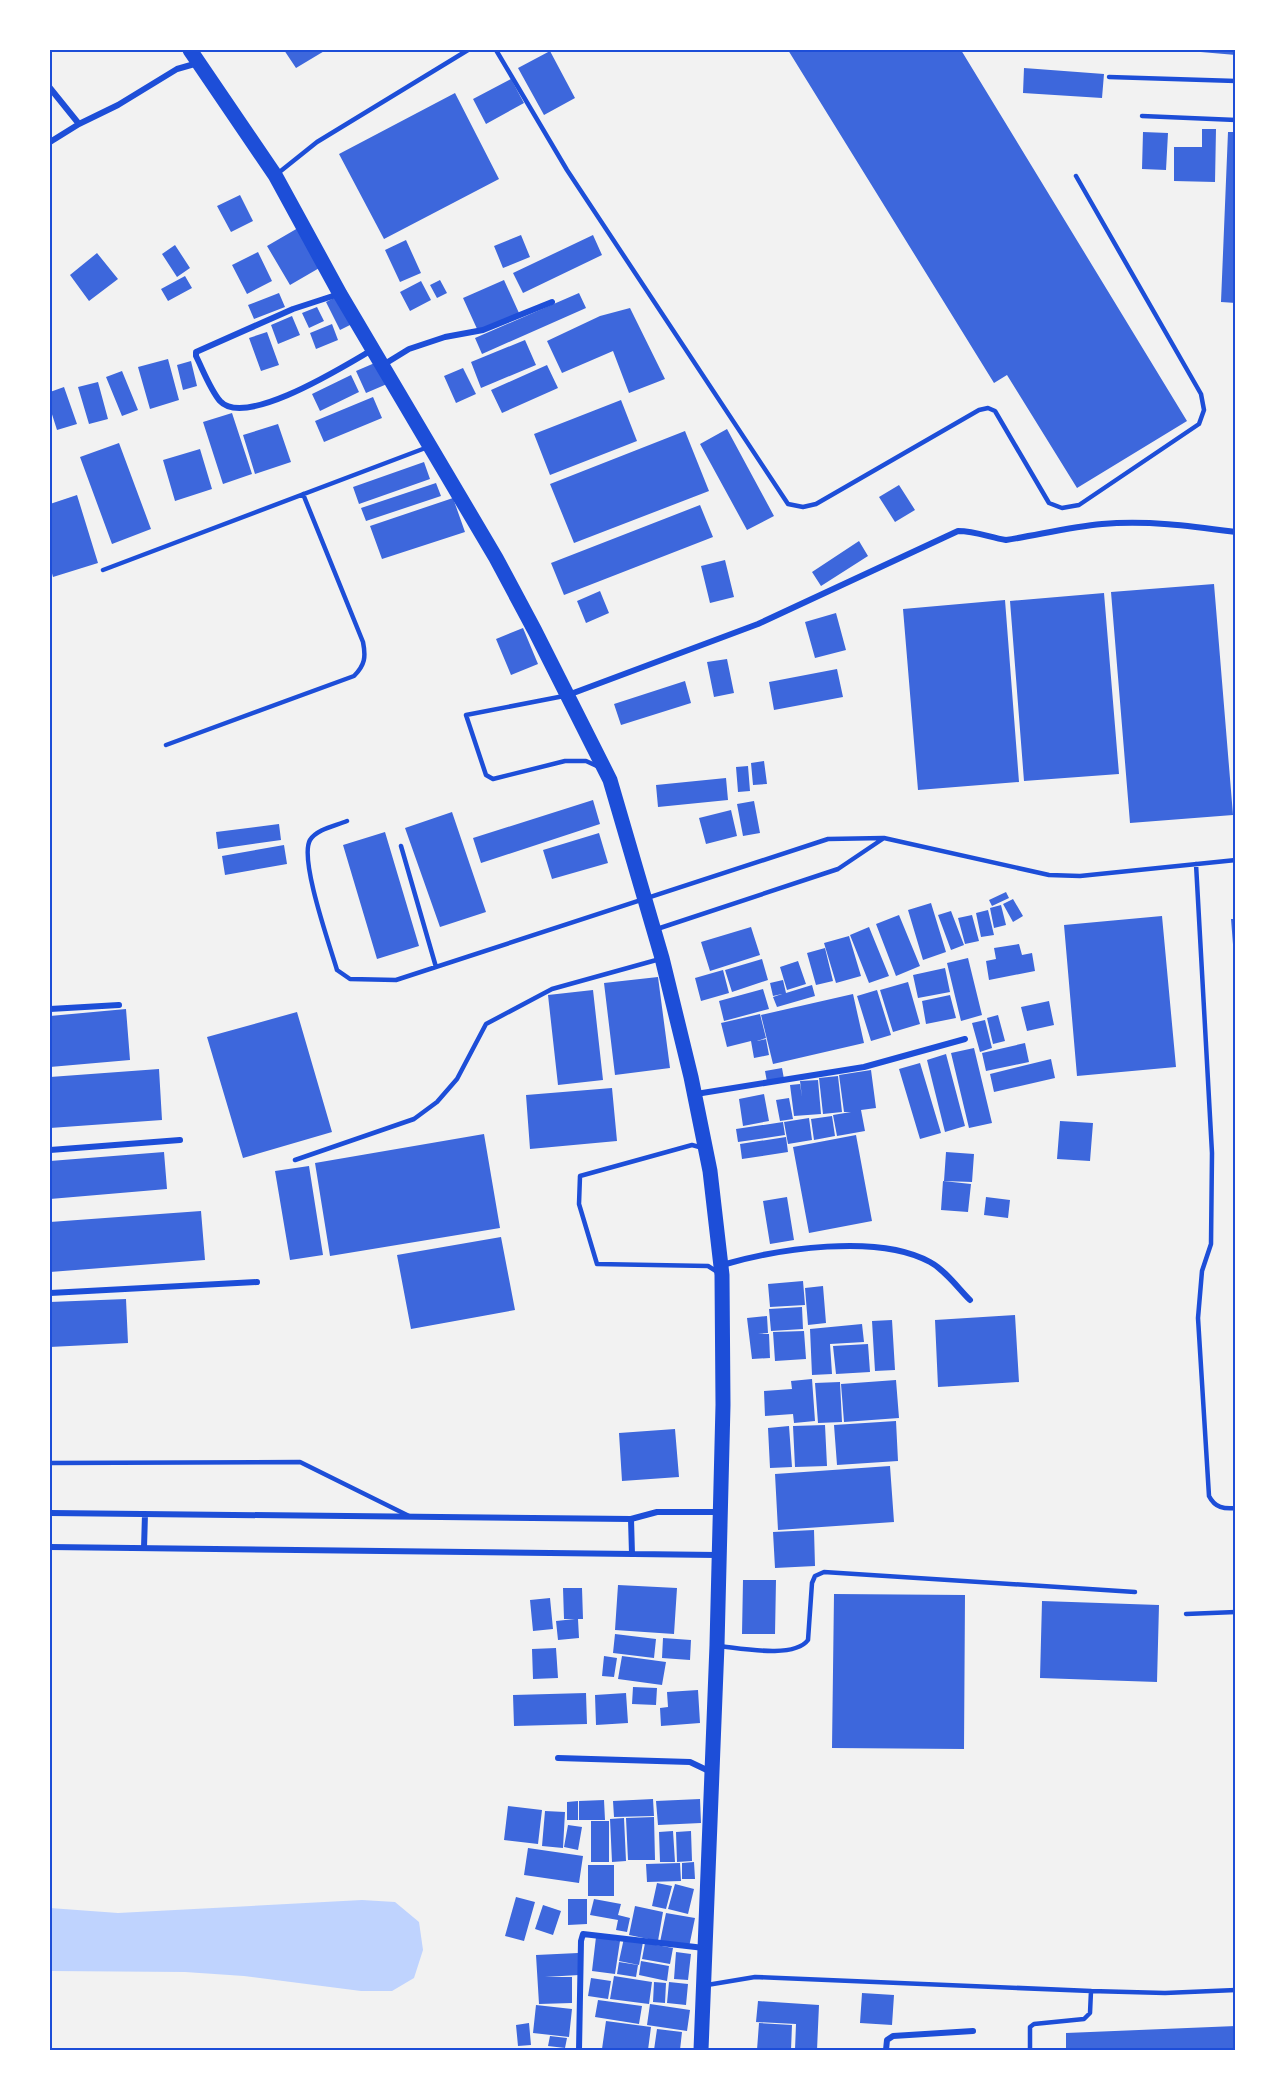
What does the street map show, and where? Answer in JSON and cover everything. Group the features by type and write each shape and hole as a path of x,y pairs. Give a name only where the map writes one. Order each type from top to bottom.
{"main road":[{"path":"190,50 275,175 372,350 496,558 610,780 655,930 695,1094 722,1270 717,1646 701,2050"}],"street":[{"path":"50,142 79,124 118,105 177,69 198,63"},
{"path":"50,88 79,124"},
{"path":"340,294 293,309 196,352 220,402 236,408 249,409 268,403 327,375 372,350"},
{"path":"382,365 409,349 445,337 483,330 552,302"},
{"path":"566,696 758,624 884,566 937,538 958,531 977,531 992,538 1006,540 1101,524 1191,525 1236,532"},
{"path":"50,1009 118,1005"},
{"path":"695,1094 864,1067 965,1039"},
{"path":"50,1150 180,1140"},
{"path":"722,1270 764,1253 855,1247 900,1249 932,1263 970,1300"},
{"path":"50,1293 257,1282"},
{"path":"50,1513 631,1519 657,1512 720,1512"},
{"path":"144,1548 145,1514"},
{"path":"631,1519 632,1554"},
{"path":"50,1547 718,1555"},
{"path":"558,1758 690,1762 712,1773"},
{"path":"579,2050 580,1941 583,1934 611,1935 688,1948 706,1948"},
{"path":"886,2050 887,2040 893,2036 973,2031"}],"lane":[{"path":"275,175 317,142 468,50"},
{"path":"496,50 567,170 788,504 803,507 816,504 979,410 988,408 995,411 1049,503 1062,508 1079,505 1199,424 1204,410 1201,394 1076,176"},
{"path":"1108,77 1236,81"},
{"path":"1142,116 1236,120"},
{"path":"102,570 430,446"},
{"path":"166,745 354,676 363,667 366,655 363,642 303,494"},
{"path":"566,696 465,715 486,775 493,779 578,760 586,761 604,770"},
{"path":"347,821 317,833 310,841 307,850 308,870 337,970 350,978 371,981 396,980 828,839 884,838 1048,875 1080,876 1236,860"},
{"path":"655,930 838,868 884,838"},
{"path":"401,846 436,967"},
{"path":"1196,864 1212,1154 1211,1245 1202,1271 1198,1318 1209,1496 1213,1503 1223,1509 1236,1508"},
{"path":"295,1160 414,1119 437,1102 457,1079 486,1024 552,989 662,958"},
{"path":"705,1149 692,1145 580,1176 579,1204 597,1264 708,1266 722,1270"},
{"path":"50,1463 300,1462 412,1517"},
{"path":"717,1646 767,1651 795,1650 804,1647 808,1640 812,1583 815,1576 824,1572 1135,1592"},
{"path":"1186,1614 1236,1612"},
{"path":"705,1985 755,1977 1165,1993 1236,1990"},
{"path":"1030,2050 1030,2026 1084,2019 1090,2013 1091,1990"}],"water":[{"path":"362,1900 395,1902 419,1922 423,1950 414,1978 392,1991 361,1991 244,1976 185,1972 50,1971 50,1908 118,1913"}],"building":[{"path":"284,50 326,50 296,68"},
{"path":"788,50 961,50 1187,421 1077,488 1007,375 994,383"},
{"path":"1236,50 1236,55 1189,51"},
{"path":"550,51 575,98 544,115 518,68"},
{"path":"1024,68 1104,74 1102,98 1023,93"},
{"path":"511,79 524,103 486,124 473,99"},
{"path":"455,93 499,179 384,239 339,154"},
{"path":"1202,129 1216,129 1215,182 1174,181 1174,147 1202,147"},
{"path":"1143,132 1168,133 1166,170 1142,169"},
{"path":"1228,132 1236,132 1236,303 1221,302"},
{"path":"240,195 253,221 231,232 217,206"},
{"path":"298,228 321,267 290,285 267,246"},
{"path":"521,235 530,257 503,268 494,246"},
{"path":"593,235 602,255 523,293 513,273"},
{"path":"406,240 421,273 400,282 385,250"},
{"path":"175,245 190,268 177,277 162,254"},
{"path":"258,252 272,281 247,294 232,265"},
{"path":"97,253 118,279 89,301 70,275"},
{"path":"185,276 192,288 168,301 161,289"},
{"path":"440,280 447,293 437,298 430,285"},
{"path":"504,280 519,313 478,331 463,298"},
{"path":"421,281 431,300 410,311 400,292"},
{"path":"279,293 285,307 254,319 248,305"},
{"path":"579,293 586,308 482,354 475,338"},
{"path":"338,296 352,324 340,330 326,302"},
{"path":"317,307 324,321 309,328 302,313"},
{"path":"630,308 665,379 629,393 613,351 562,373 547,341 600,316"},
{"path":"292,316 300,335 278,344 271,325"},
{"path":"332,324 338,340 316,349 310,333"},
{"path":"267,332 279,365 261,371 249,338"},
{"path":"525,340 536,365 481,388 471,362"},
{"path":"168,359 179,400 150,409 138,367"},
{"path":"191,361 197,386 183,390 177,365"},
{"path":"377,362 387,384 366,393 356,371"},
{"path":"547,365 558,388 502,413 491,390"},
{"path":"463,368 476,394 456,403 444,376"},
{"path":"122,371 138,410 122,416 106,377"},
{"path":"351,375 359,392 320,411 312,394"},
{"path":"98,382 108,419 89,424 78,387"},
{"path":"64,387 77,424 57,430 50,408 50,392"},
{"path":"373,397 382,418 324,442 315,421"},
{"path":"621,400 637,441 550,475 534,434"},
{"path":"232,413 252,474 223,484 203,422"},
{"path":"278,424 291,462 255,474 243,435"},
{"path":"727,429 774,516 747,530 700,444"},
{"path":"685,431 709,491 574,543 550,484"},
{"path":"119,443 151,529 112,544 80,457"},
{"path":"200,449 212,489 175,501 163,460"},
{"path":"424,462 430,479 359,504 353,487"},
{"path":"436,483 441,496 366,521 361,508"},
{"path":"899,485 915,510 895,522 879,497"},
{"path":"77,495 98,563 53,577 50,566 50,504"},
{"path":"453,498 465,532 382,559 370,526"},
{"path":"700,505 713,537 564,595 551,563"},
{"path":"859,541 868,556 821,586 812,572"},
{"path":"725,560 734,597 710,603 701,566"},
{"path":"1214,584 1233,815 1130,823 1111,592"},
{"path":"600,591 609,613 586,623 577,601"},
{"path":"1104,593 1119,774 1024,781 1010,601"},
{"path":"1005,600 1019,782 918,790 903,609"},
{"path":"836,613 846,650 815,658 805,622"},
{"path":"523,628 538,664 511,675 496,639"},
{"path":"727,659 734,693 714,697 707,662"},
{"path":"837,669 843,697 774,710 769,682"},
{"path":"685,681 691,703 621,725 614,704"},
{"path":"764,761 767,784 753,785 751,763"},
{"path":"748,766 750,791 738,792 736,767"},
{"path":"726,778 728,800 658,807 656,785"},
{"path":"593,800 600,824 481,863 473,838"},
{"path":"754,801 760,833 743,836 737,804"},
{"path":"731,810 737,836 706,844 699,818"},
{"path":"452,812 486,912 440,927 405,828"},
{"path":"279,824 281,840 218,849 216,832"},
{"path":"385,832 419,946 377,959 343,845"},
{"path":"599,833 608,863 552,879 543,850"},
{"path":"284,845 287,864 225,875 222,856"},
{"path":"1006,892 1009,898 992,906 989,900"},
{"path":"1013,899 1023,916 1013,922 1003,904"},
{"path":"931,903 946,952 923,960 908,910"},
{"path":"1001,905 1006,925 994,928 990,908"},
{"path":"988,910 994,935 981,937 976,913"},
{"path":"951,911 964,945 951,950 938,915"},
{"path":"899,915 920,966 896,976 876,924"},
{"path":"972,915 979,941 965,944 958,918"},
{"path":"1162,916 1176,1067 1077,1076 1064,925"},
{"path":"1231,919 1236,919 1236,957 1234,957"},
{"path":"751,927 760,955 710,971 701,942"},
{"path":"869,927 889,976 869,983 850,935"},
{"path":"849,936 861,976 836,983 824,943"},
{"path":"1019,944 1022,955 1032,953 1035,971 989,980 986,961 996,959 994,948"},
{"path":"825,948 833,981 816,985 807,953"},
{"path":"968,958 982,1015 961,1021 947,963"},
{"path":"762,959 768,980 732,992 725,970"},
{"path":"798,961 806,984 787,990 780,967"},
{"path":"945,968 950,992 918,998 913,975"},
{"path":"723,970 729,993 701,1001 695,978"},
{"path":"658,977 670,1068 615,1075 604,983"},
{"path":"783,980 786,993 812,985 815,996 777,1007 773,997 782,994 773,996 770,983"},
{"path":"908,982 920,1024 893,1032 880,990"},
{"path":"763,989 769,1009 724,1021 719,1001"},
{"path":"593,990 603,1080 558,1085 548,995"},
{"path":"877,990 891,1035 871,1041 857,996"},
{"path":"853,994 864,1043 773,1064 761,1015"},
{"path":"950,995 956,1018 926,1024 922,1001"},
{"path":"1049,1001 1054,1025 1027,1031 1021,1007"},
{"path":"126,1009 130,1060 50,1067 50,1016"},
{"path":"297,1012 332,1132 243,1158 207,1037"},
{"path":"760,1014 766,1038 757,1041 766,1039 769,1055 754,1058 751,1041 727,1047 721,1023"},
{"path":"998,1015 1005,1041 993,1044 987,1018"},
{"path":"985,1020 992,1048 980,1052 972,1023"},
{"path":"1025,1043 1029,1062 986,1071 982,1053"},
{"path":"974,1048 992,1123 969,1128 951,1053"},
{"path":"946,1054 965,1126 945,1132 927,1060"},
{"path":"1051,1059 1055,1078 994,1092 990,1074"},
{"path":"920,1063 941,1133 920,1139 899,1069"},
{"path":"782,1068 784,1079 767,1082 765,1071"},
{"path":"159,1069 162,1120 50,1128 50,1077"},
{"path":"871,1070 876,1108 861,1110 865,1131 837,1136 833,1115 851,1112 844,1112 839,1075"},
{"path":"838,1076 842,1112 823,1114 819,1078"},
{"path":"818,1080 821,1114 794,1116 790,1085 800,1084 802,1097 800,1081"},
{"path":"612,1088 617,1141 530,1149 526,1095"},
{"path":"764,1094 769,1121 743,1126 739,1099"},
{"path":"789,1098 793,1119 780,1121 776,1100"},
{"path":"832,1116 835,1136 814,1140 811,1119"},
{"path":"809,1118 812,1140 788,1144 784,1122"},
{"path":"1060,1121 1093,1123 1090,1161 1057,1159"},
{"path":"783,1122 785,1135 738,1142 736,1129"},
{"path":"484,1134 500,1228 330,1256 315,1163"},
{"path":"856,1135 872,1221 809,1233 793,1147"},
{"path":"786,1137 788,1152 742,1159 740,1144"},
{"path":"164,1152 167,1189 50,1199 50,1161"},
{"path":"946,1152 974,1154 972,1182 944,1181"},
{"path":"309,1166 323,1255 290,1260 275,1171"},
{"path":"943,1181 971,1184 968,1212 941,1210"},
{"path":"787,1197 794,1240 770,1244 763,1201"},
{"path":"986,1197 1010,1200 1008,1218 984,1215"},
{"path":"201,1211 205,1260 50,1272 50,1222"},
{"path":"501,1237 515,1310 411,1329 397,1255"},
{"path":"803,1281 805,1305 770,1307 768,1284"},
{"path":"823,1286 826,1323 808,1325 805,1288"},
{"path":"126,1299 128,1343 50,1347 50,1302"},
{"path":"802,1307 803,1329 771,1331 769,1309"},
{"path":"1015,1315 1019,1382 938,1387 935,1320"},
{"path":"767,1316 768,1333 758,1334 769,1334 770,1358 752,1359 747,1318"},
{"path":"892,1320 895,1370 875,1371 872,1321"},
{"path":"862,1324 864,1342 830,1344 832,1374 812,1375 810,1329"},
{"path":"804,1331 806,1359 775,1361 773,1332"},
{"path":"868,1344 870,1372 836,1374 833,1346"},
{"path":"812,1379 815,1421 794,1423 793,1414 765,1416 764,1391 792,1389 791,1381"},
{"path":"896,1380 899,1418 844,1422 841,1384"},
{"path":"840,1382 842,1422 818,1423 815,1383"},
{"path":"896,1421 898,1461 837,1465 834,1425"},
{"path":"825,1425 827,1466 795,1467 793,1426"},
{"path":"789,1426 792,1467 770,1468 768,1428"},
{"path":"675,1429 679,1477 622,1481 619,1433"},
{"path":"890,1466 894,1522 778,1530 775,1474"},
{"path":"814,1530 815,1566 775,1568 773,1532"},
{"path":"743,1580 776,1580 775,1634 742,1634"},
{"path":"618,1585 677,1588 674,1634 615,1630"},
{"path":"563,1588 582,1588 583,1619 578,1619 579,1638 558,1640 556,1621 575,1619 564,1619"},
{"path":"834,1594 965,1595 964,1749 832,1748"},
{"path":"550,1598 553,1629 533,1631 530,1600"},
{"path":"1042,1601 1159,1605 1157,1682 1040,1678"},
{"path":"615,1634 656,1639 654,1658 613,1653"},
{"path":"663,1638 691,1640 690,1660 662,1658"},
{"path":"556,1648 558,1678 533,1679 532,1649"},
{"path":"604,1656 617,1658 614,1677 602,1676"},
{"path":"622,1656 666,1662 662,1685 618,1679"},
{"path":"633,1687 657,1688 656,1705 632,1704"},
{"path":"698,1690 700,1723 661,1726 660,1708 668,1707 667,1692"},
{"path":"586,1693 587,1724 514,1726 513,1695"},
{"path":"626,1693 628,1723 596,1725 595,1695"},
{"path":"653,1799 654,1816 614,1817 613,1801"},
{"path":"700,1799 701,1823 658,1825 656,1801"},
{"path":"604,1800 605,1820 579,1820 579,1801"},
{"path":"578,1801 578,1820 567,1820 567,1802"},
{"path":"508,1806 542,1810 538,1844 504,1840"},
{"path":"545,1811 565,1812 563,1848 542,1846"},
{"path":"654,1817 655,1860 628,1860 626,1818"},
{"path":"624,1818 626,1861 612,1862 610,1819"},
{"path":"591,1821 609,1821 609,1862 591,1862"},
{"path":"568,1825 582,1827 578,1850 564,1847"},
{"path":"673,1831 675,1862 660,1862 659,1832"},
{"path":"691,1831 692,1861 677,1862 676,1832"},
{"path":"528,1848 583,1856 579,1883 524,1875"},
{"path":"694,1862 695,1879 682,1879 682,1863"},
{"path":"680,1863 681,1881 647,1882 646,1864"},
{"path":"588,1865 614,1865 614,1896 588,1896"},
{"path":"657,1883 672,1886 666,1909 652,1906"},
{"path":"675,1884 694,1889 688,1914 668,1909"},
{"path":"516,1897 535,1902 524,1941 505,1936"},
{"path":"568,1899 587,1899 587,1924 568,1925"},
{"path":"594,1899 621,1904 618,1915 630,1918 627,1932 616,1930 618,1920 590,1915"},
{"path":"543,1905 561,1911 553,1935 535,1929"},
{"path":"635,1906 663,1912 658,1941 629,1935"},
{"path":"666,1913 695,1918 689,1947 660,1942"},
{"path":"596,1937 620,1941 615,1974 592,1971"},
{"path":"624,1938 643,1942 639,1965 619,1961"},
{"path":"645,1943 673,1948 670,1964 642,1959"},
{"path":"676,1952 691,1954 688,1980 674,1979"},
{"path":"578,1953 579,1975 545,1977 572,1977 572,2003 539,2004 536,1955"},
{"path":"641,1961 669,1966 667,1981 639,1975"},
{"path":"619,1962 638,1965 636,1977 617,1974"},
{"path":"614,1976 652,1982 649,2004 610,1999"},
{"path":"591,1978 611,1981 608,1999 588,1996"},
{"path":"654,1982 666,1983 665,2003 653,2002"},
{"path":"669,1982 688,1984 686,2005 667,2003"},
{"path":"862,1993 894,1995 892,2025 860,2023"},
{"path":"598,2000 642,2006 639,2024 595,2017"},
{"path":"758,2001 819,2005 817,2050 795,2050 796,2024 756,2022"},
{"path":"650,2004 690,2010 687,2031 647,2025"},
{"path":"536,2005 572,2009 569,2037 533,2033"},
{"path":"606,2021 651,2027 648,2050 602,2049"},
{"path":"529,2023 531,2045 518,2046 516,2025"},
{"path":"759,2023 792,2025 791,2050 757,2050"},
{"path":"1236,2026 1236,2050 1066,2050 1066,2033"},
{"path":"657,2029 682,2032 680,2050 654,2050"},
{"path":"550,2036 567,2038 565,2048 548,2046"}]}
